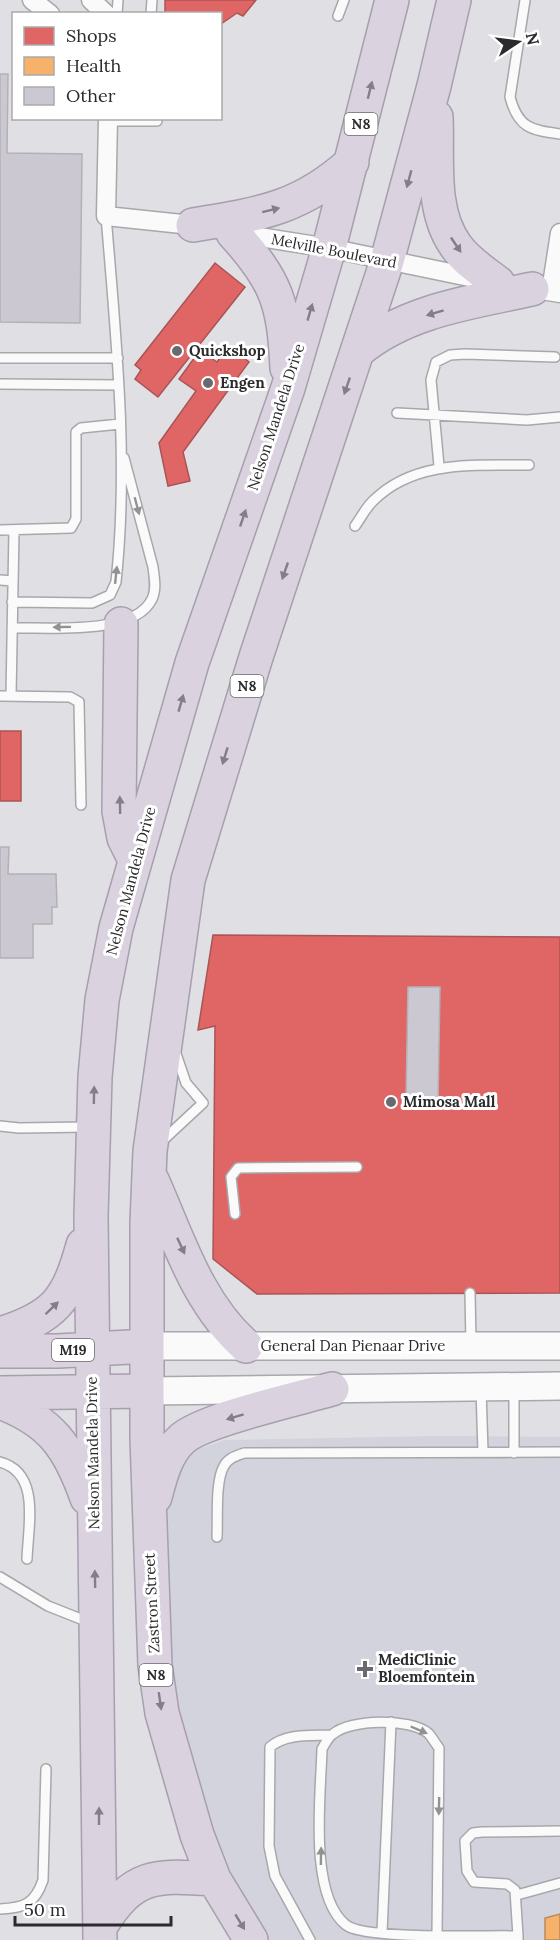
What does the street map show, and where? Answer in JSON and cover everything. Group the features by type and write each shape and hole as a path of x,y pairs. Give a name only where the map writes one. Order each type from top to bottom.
{"highway":[{"name":"Nelson Mandela Drive","path":"100,1934 92,1216 94,1077 102,1000 116,928 192,663 288,388 329,248 392,0"},
{"name":"N8","path":"147,1390 150,1162 167,1017 188,880 256,657 387,261 434,86 454,0"},
{"path":"434,86 437,182 446,226 455,245 467,259 498,283"},
{"path":"193,225 284,207 332,180 352,162"},
{"path":"233,233 266,271 276,290 286,347 288,388"},
{"path":"359,350 400,323 464,304 548,291"},
{"path":"116,609 119,811 124,838 135,860"},
{"path":"150,1162 208,1301 227,1329 246,1346"},
{"path":"0,1334 29,1324 46,1314 62,1298 70,1287 92,1216"},
{"name":"M19","path":"0,1351 92,1350 147,1346"},
{"path":"148,1525 163,1471 183,1438 227,1419 332,1389"},
{"path":"0,1393 147,1390"},
{"name":"Zastron Street","path":"147,1390 148,1525 155,1665 162,1713 179,1780 214,1879 251,1940"},
{"path":"0,1402 40,1421 58,1439 72,1458 94,1516"},
{"path":"100,1934 124,1892 140,1883 161,1877 214,1879"}],"street":[{"path":"32,0 47,12"},
{"path":"91,0 104,12"},
{"path":"106,216 108,120"},
{"name":"Melville Boulevard","path":"106,216 193,225 329,248 548,291"},
{"path":"548,291 560,233"},
{"name":"General Dan Pienaar Drive","path":"147,1346 560,1346"},
{"path":"362,1346 415,1356 490,1363 502,1370 512,1387"},
{"path":"147,1390 560,1386"}],"lane":[{"path":"338,16 344,0"},
{"path":"525,0 510,98 514,113 533,130 560,134"},
{"path":"108,120 152,120"},
{"path":"106,216 118,358 121,450 116,609"},
{"path":"439,466 431,380 436,362 450,355 555,357"},
{"path":"0,358 118,358"},
{"path":"0,384 118,385"},
{"path":"397,413 527,420 560,417"},
{"path":"0,530 71,528 76,519 76,432 81,428 120,424"},
{"path":"12,628 116,609 144,609 152,599 155,585 153,567 121,450"},
{"path":"355,526 374,500 406,478 439,466 529,465"},
{"path":"11,696 14,530"},
{"path":"0,580 13,580"},
{"path":"12,602 92,603 116,609"},
{"path":"0,649 11,650"},
{"path":"0,696 70,697 79,702 81,805"},
{"path":"150,1162 203,1103 186,1083 167,1017"},
{"path":"0,1126 93,1127"},
{"path":"235,1214 231,1177 238,1168 357,1167"},
{"path":"470,1293 471,1346"},
{"path":"482,1387 483,1452"},
{"path":"512,1387 514,1453"},
{"path":"217,1537 220,1478 224,1465 231,1458 244,1453 560,1452"},
{"path":"0,1462 10,1465 24,1478 29,1497 27,1559"},
{"path":"0,1577 48,1606 96,1625"},
{"path":"375,1935 391,1722"},
{"path":"310,1940 275,1876 269,1846 270,1746 278,1740 291,1737 331,1735 356,1724 391,1722 427,1732 439,1748 437,1934"},
{"path":"331,1735 322,1749 320,1867 326,1893 335,1912 347,1926 375,1935 419,1937 437,1934 518,1938 517,1895 512,1886 474,1882 469,1876 465,1842 468,1836 482,1832 560,1831"},
{"path":"0,1910 30,1904 38,1896 43,1880 46,1769"},
{"path":"517,1895 560,1883"}],"shaded area":[{"name":"MediClinic Bloemfontein","path":"436,1436 560,1437 560,1940 265,1940 240,1896 206,1820 175,1716 166,1622 166,1512 171,1479 193,1451 225,1440"}],"building: Shops":[{"path":"165,0 256,0 243,16 237,13 222,23 222,12 165,12"},
{"path":"215,263 245,287 158,397 135,379 141,370 135,365"},
{"path":"228,346 249,362 183,452 190,481 168,486 159,443 196,391 179,379 200,350 217,362"},
{"path":"0,731 21,731 21,801 0,801"},
{"name":"Mimosa Mall","path":"213,935 560,937 560,1293 257,1294 213,1259 215,1026 198,1030"}],"building: Health":[{"path":"560,1914 560,1940 545,1940 545,1918"}],"building: Other":[{"path":"0,74 8,74 7,153 82,154 80,323 0,322"},
{"path":"0,847 9,847 8,874 56,874 57,907 52,907 52,924 33,924 33,958 0,958"},
{"path":"408,987 440,987 438,1102 406,1101"}],"place":[{"name":"Quickshop","path":"177,351"},
{"name":"Engen","path":"208,383"},
{"name":"Mimosa Mall","path":"391,1102"},
{"name":"MediClinic Bloemfontein","path":"365,1669"}]}
